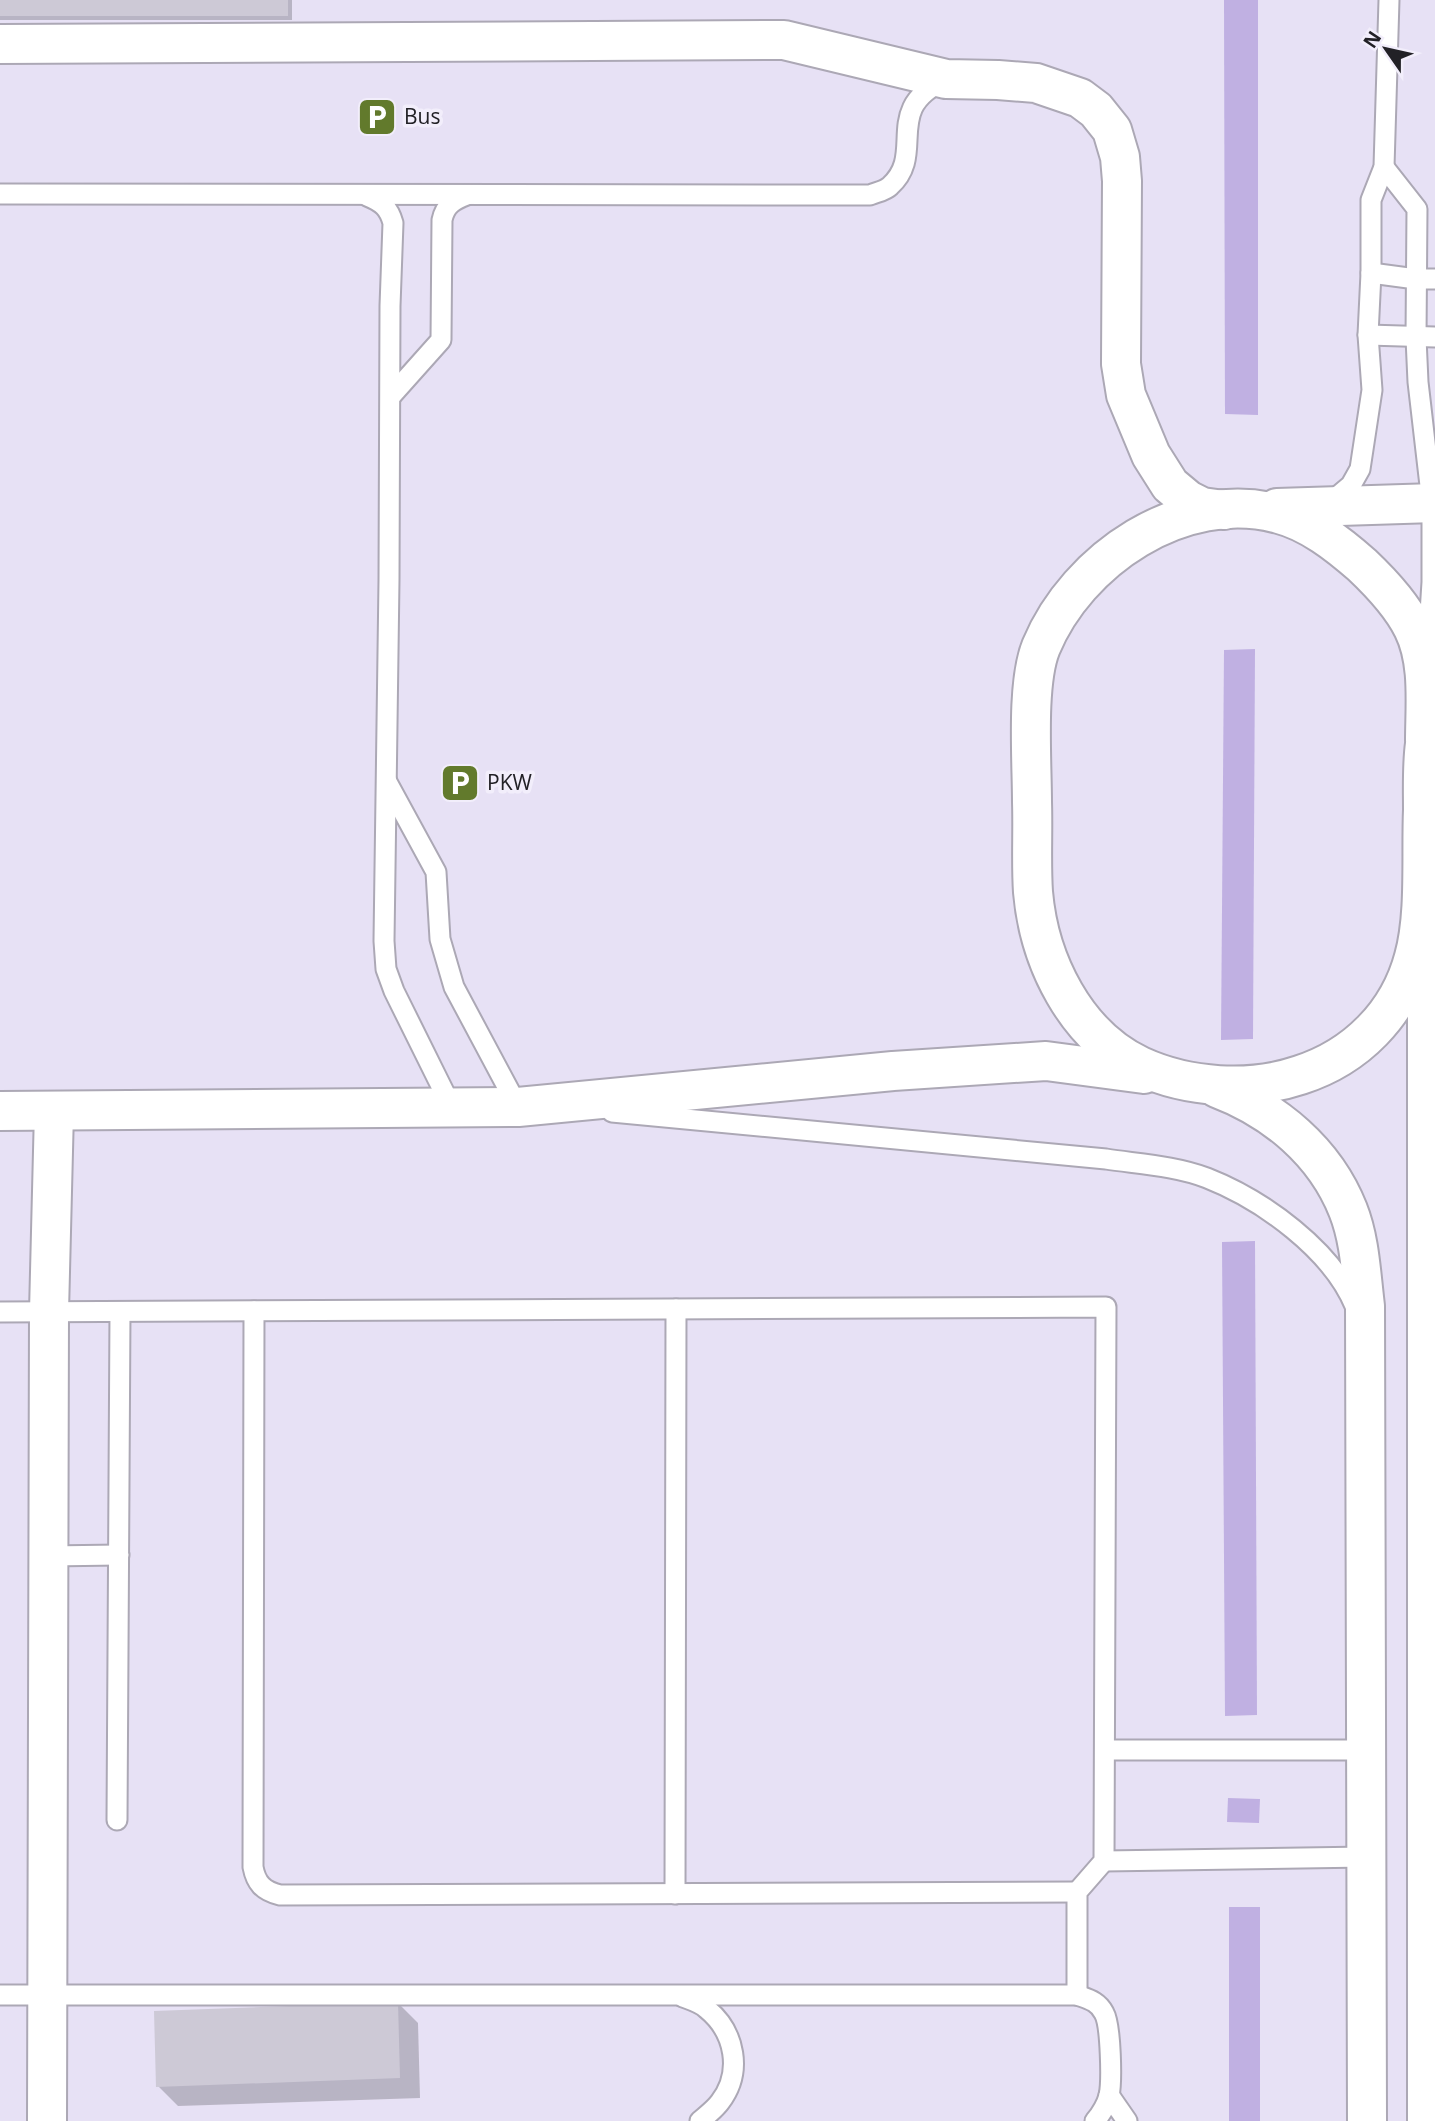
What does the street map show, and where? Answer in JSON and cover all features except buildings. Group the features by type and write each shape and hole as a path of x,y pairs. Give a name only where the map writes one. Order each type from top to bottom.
{"street":[{"path":"0,44 784,40 946,79 1036,83 1080,98 1096,110 1112,130 1119,157 1122,181 1121,364 1126,395 1151,455 1170,485 1188,500 1202,507 1281,514 1310,527 1338,545 1378,580 1414,630 1423,659 1428,712 1420,914 1415,954 1403,988 1382,1021 1361,1042 1335,1061 1283,1080 1231,1085 1046,1062 893,1071 528,1107 0,1111"},
{"path":"1367,2121 1365,1306 1357,1238 1348,1210 1331,1177 1298,1137 1266,1111 1241,1097 1139,1065 1122,1055 1089,1028 1066,997 1049,963 1033,893 1031,711 1039,652 1052,625 1073,593 1095,569 1135,541 1169,523 1237,509 1434,503"},
{"path":"1420,914 1427,1011 1427,2121"},
{"path":"47,2121 49,1312 54,1111"}],"lane":[{"path":"1322,507 1339,497 1351,485 1360,469 1372,390 1368,335 1371,200 1384,167 1389,0"},
{"path":"0,194 870,195 889,188 901,173 906,154 906,125 911,108 925,91 946,79"},
{"path":"1384,167 1417,209 1426,279 1425,337 1418,382 1434,503 1428,712"},
{"path":"364,194 382,201 391,213 393,223 390,306 387,781 383,910 386,969 405,1015 452,1108"},
{"path":"391,396 442,340 442,220 444,210 454,200 468,195"},
{"path":"1371,272 1426,279"},
{"path":"1368,335 1425,337"},
{"path":"387,781 436,872 440,939 454,987 528,1107 1107,1159 1177,1170 1207,1178 1236,1192 1285,1223 1324,1260 1352,1298 1359,1316 1365,1355"},
{"path":"0,1312 1106,1307 1104,1861 1077,1892 1077,1995"},
{"path":"675,1894 676,1309"},
{"path":"254,1311 253,1867 260,1885 268,1892 279,1895 1077,1892"},
{"path":"117,1820 120,1312"},
{"path":"48,1556 119,1555"},
{"path":"1105,1750 1366,1750"},
{"path":"1104,1861 1366,1857"},
{"path":"0,1995 1077,1995 1095,2001 1105,2014 1110,2035 1109,2095 1102,2113 1095,2121"},
{"path":"679,1995 706,2007 726,2028 733,2051 732,2078 721,2101 701,2121"},
{"path":"1109,2095 1127,2121"}],"shaded area":[{"path":"0,0 1435,0 1435,2121 0,2121"},
{"path":"1224,0 1258,0 1258,415 1225,414"},
{"path":"1255,649 1253,1039 1221,1040 1224,650"},
{"path":"1255,1241 1257,1715 1225,1716 1222,1242"},
{"path":"1228,1798 1260,1799 1259,1823 1227,1822"},
{"path":"1229,1907 1260,1907 1260,2121 1229,2121"}],"place":[{"name":"Bus","path":"377,117"},
{"name":"PKW","path":"460,783"}]}
